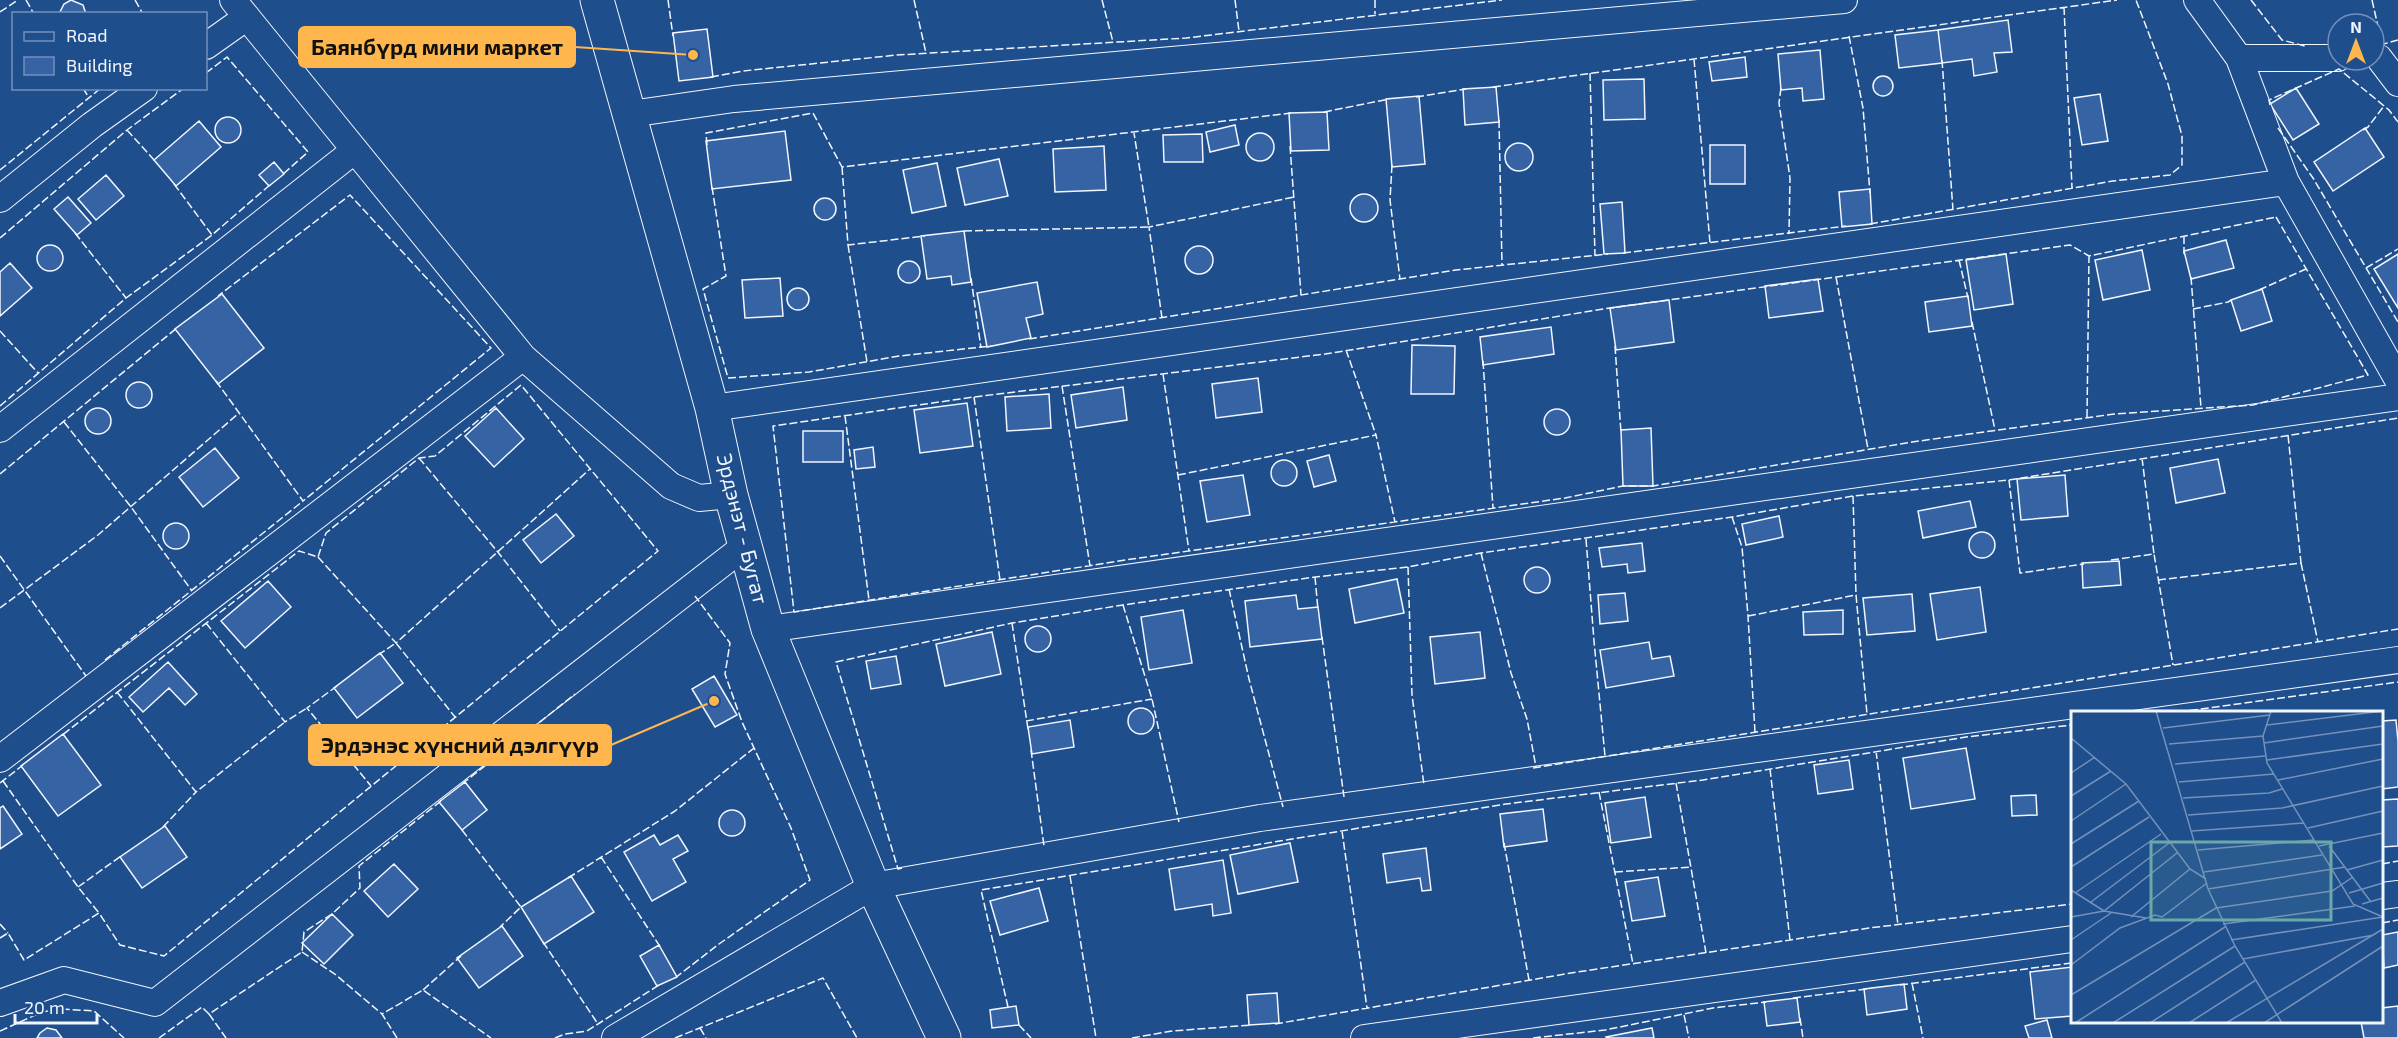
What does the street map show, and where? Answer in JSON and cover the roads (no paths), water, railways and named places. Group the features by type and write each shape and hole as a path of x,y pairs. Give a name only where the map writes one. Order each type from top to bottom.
{"street":[{"name":"Эрдэнэт - Бугат","path":"597,0 712,408 731,495 768,629 873,886 944,1038"},
{"path":"630,114 734,99 1844,0"},
{"path":"2197,0 2240,58 2286,182 2398,381"},
{"path":"207,45 240,8 523,357 671,486 699,498 731,495"},
{"path":"2240,58 2326,58"},
{"path":"2386,61 2398,83"},
{"path":"0,199 92,124 141,90"},
{"path":"0,429 355,150"},
{"path":"712,408 2286,182"},
{"path":"0,759 523,357"},
{"path":"768,629 2398,397"},
{"path":"0,1003 64,980 155,1003 745,546"},
{"path":"615,1038 873,886 1260,818 2398,660"},
{"path":"2383,896 2398,894"},
{"path":"1364,1038 2071,939"}],"place":[{"name":"Баянбүрд мини маркет","path":"693,55"},
{"name":"Эрдэнэс хүнсний дэлгүүр","path":"714,701"}]}
